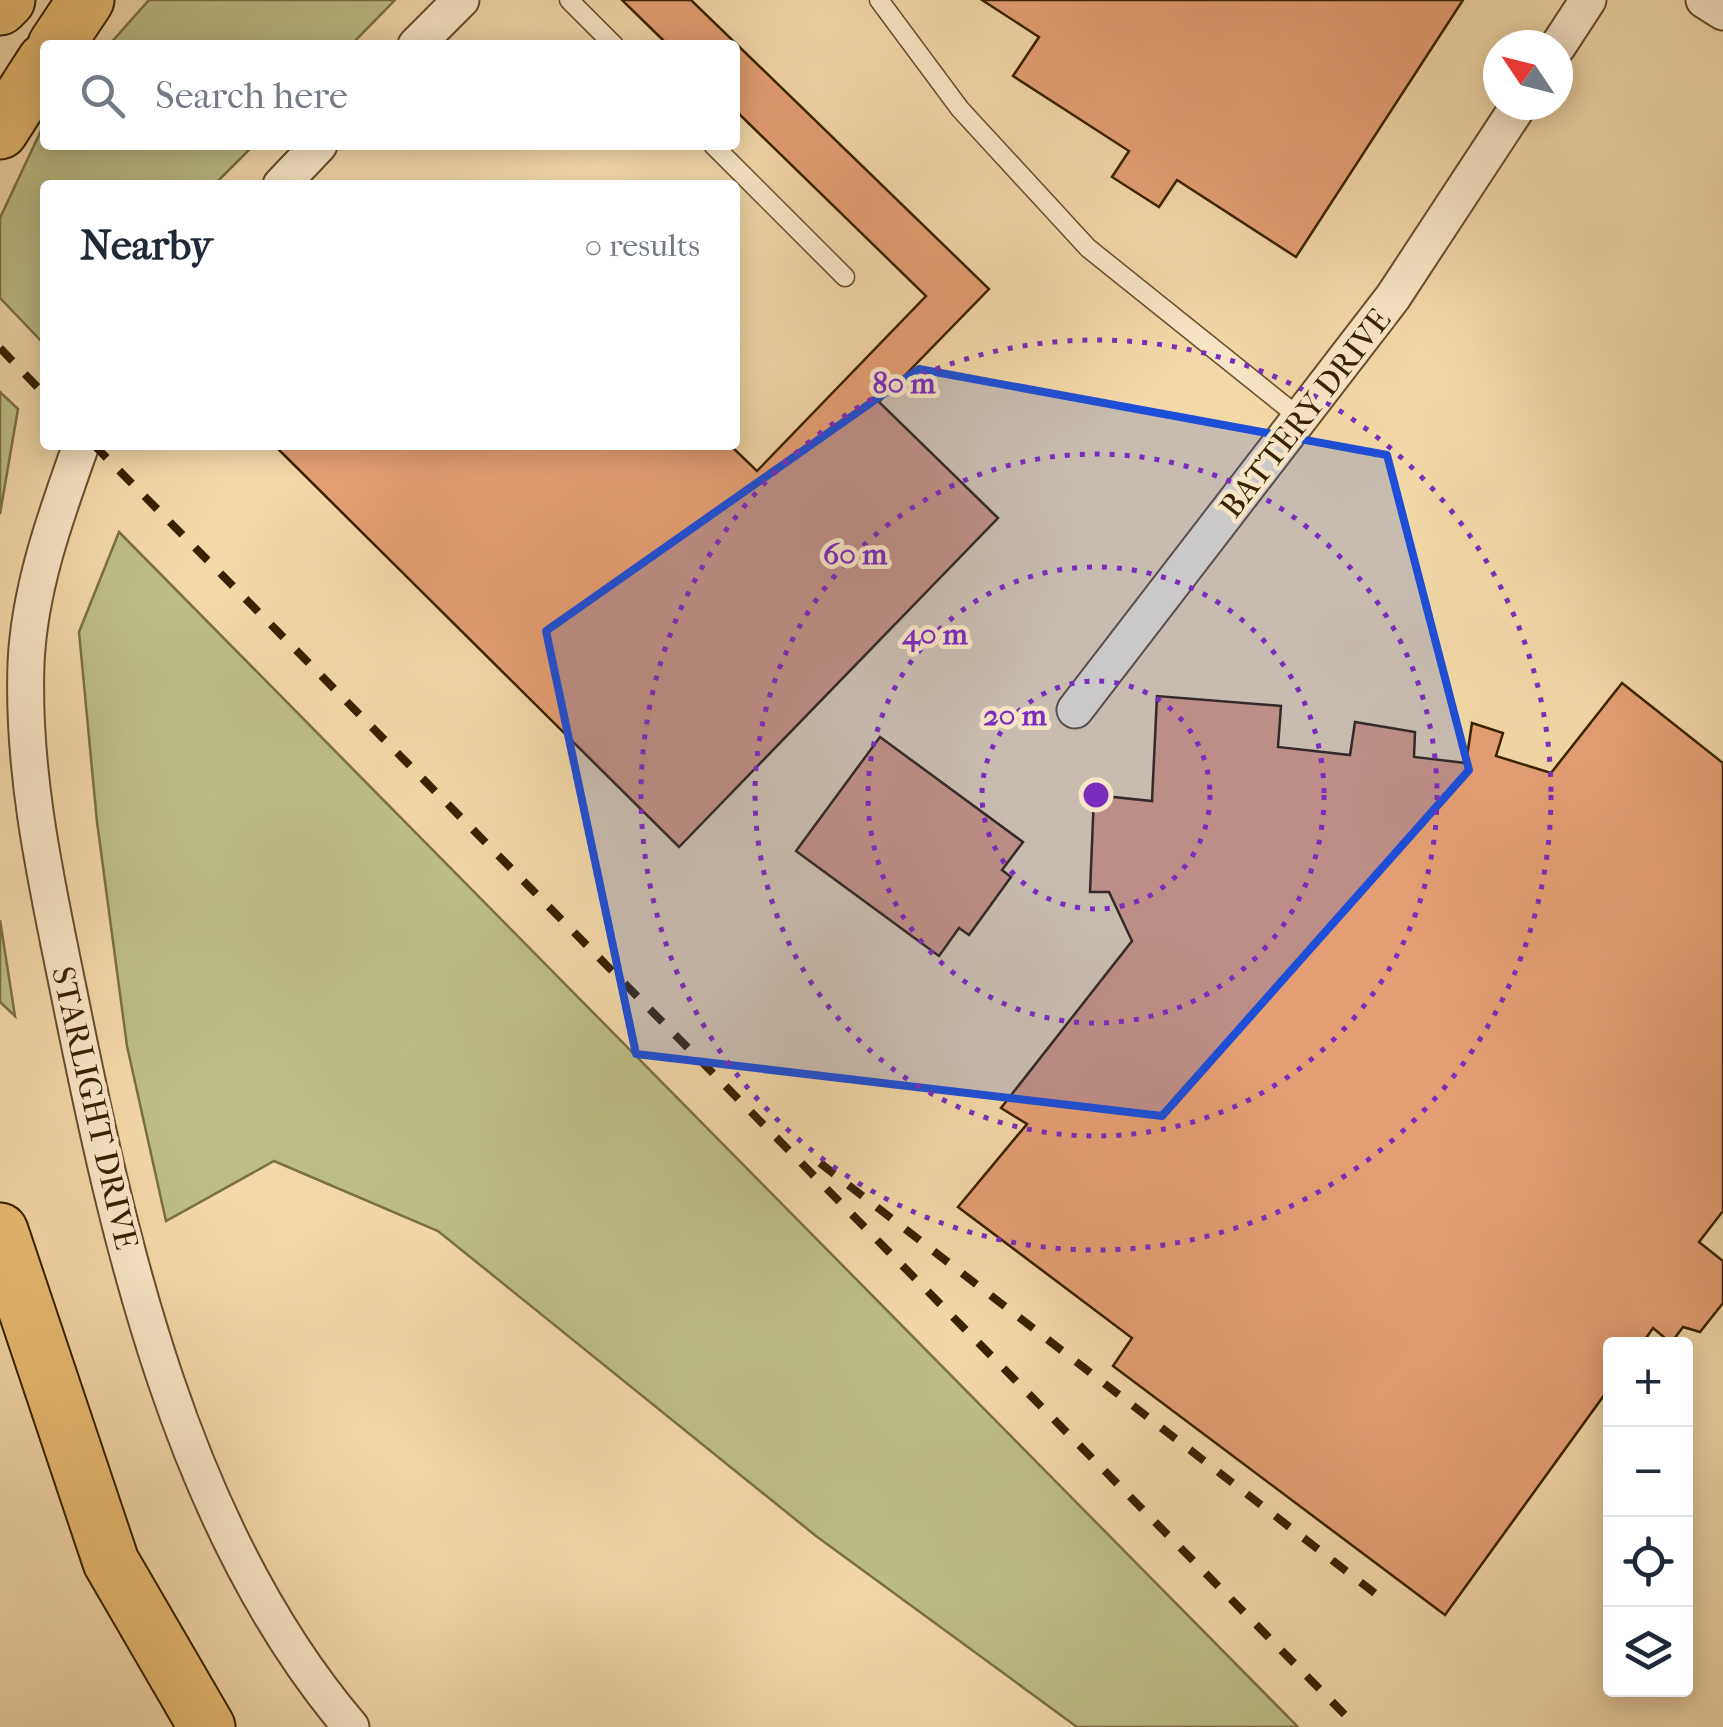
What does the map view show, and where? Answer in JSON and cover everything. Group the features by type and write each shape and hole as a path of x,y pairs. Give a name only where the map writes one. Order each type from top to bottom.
{"highway":[{"path":"0,7 7,0"},
{"path":"59,40 86,0"},
{"path":"0,131 40,69"},
{"path":"0,1231 112,1562 207,1727"}],"street":[{"path":"421,40 461,0"},
{"path":"1568,30 1588,0"},
{"path":"1704,0 1723,12"},
{"name":"BATTERY DRIVE","path":"1075,710 1394,298 1509,120"},
{"path":"286,180 314,150"},
{"name":"STARLIGHT DRIVE","path":"79,450 35,593 26,661 27,747 40,850 92,1107 132,1276 176,1408 230,1536 279,1628 351,1727"}],"lane":[{"path":"569,0 609,40"},
{"path":"879,0 960,109 1088,248 1300,418"},
{"path":"719,150 845,277"}],"highlighted area":[{"path":"919,369 1387,455 1469,770 1162,1116 636,1054 546,631"}],"green space":[{"path":"149,0 395,0 356,40 113,40"},
{"path":"40,133 40,150 249,150 219,180 40,180 40,340 0,298 0,218"},
{"path":"0,392 18,409 0,514"},
{"path":"119,532 1298,1727 1077,1727 816,1536 438,1231 274,1161 166,1221 127,1046 97,822 79,632"},
{"path":"0,920 15,1016 0,1002"}],"building":[{"path":"622,0 691,0 732,40 663,40"},
{"path":"982,0 1463,0 1296,257 1177,180 1159,207 1112,177 1129,151 1013,76 1039,37"},
{"path":"740,48 989,289 879,402 998,518 679,847 279,450 735,450 757,471 926,296 740,115"},
{"path":"1622,683 1723,763 1723,1211 1699,1242 1723,1261 1723,1303 1700,1332 1683,1327 1676,1337 1664,1337 1653,1328 1647,1337 1603,1337 1603,1397 1445,1615 1113,1366 1132,1338 958,1207 1027,1124 1001,1108 1132,941 1109,892 1090,892 1094,795 1152,801 1157,696 1281,706 1278,747 1350,755 1355,722 1415,732 1414,757 1466,763 1472,723 1503,733 1496,756 1551,773"},
{"path":"880,737 1023,842 1002,870 1011,877 969,935 959,928 939,956 796,851"}],"railway":[{"path":"0,348 40,390"},
{"path":"99,450 1357,1727"},
{"path":"820,1163 1381,1598"}]}
